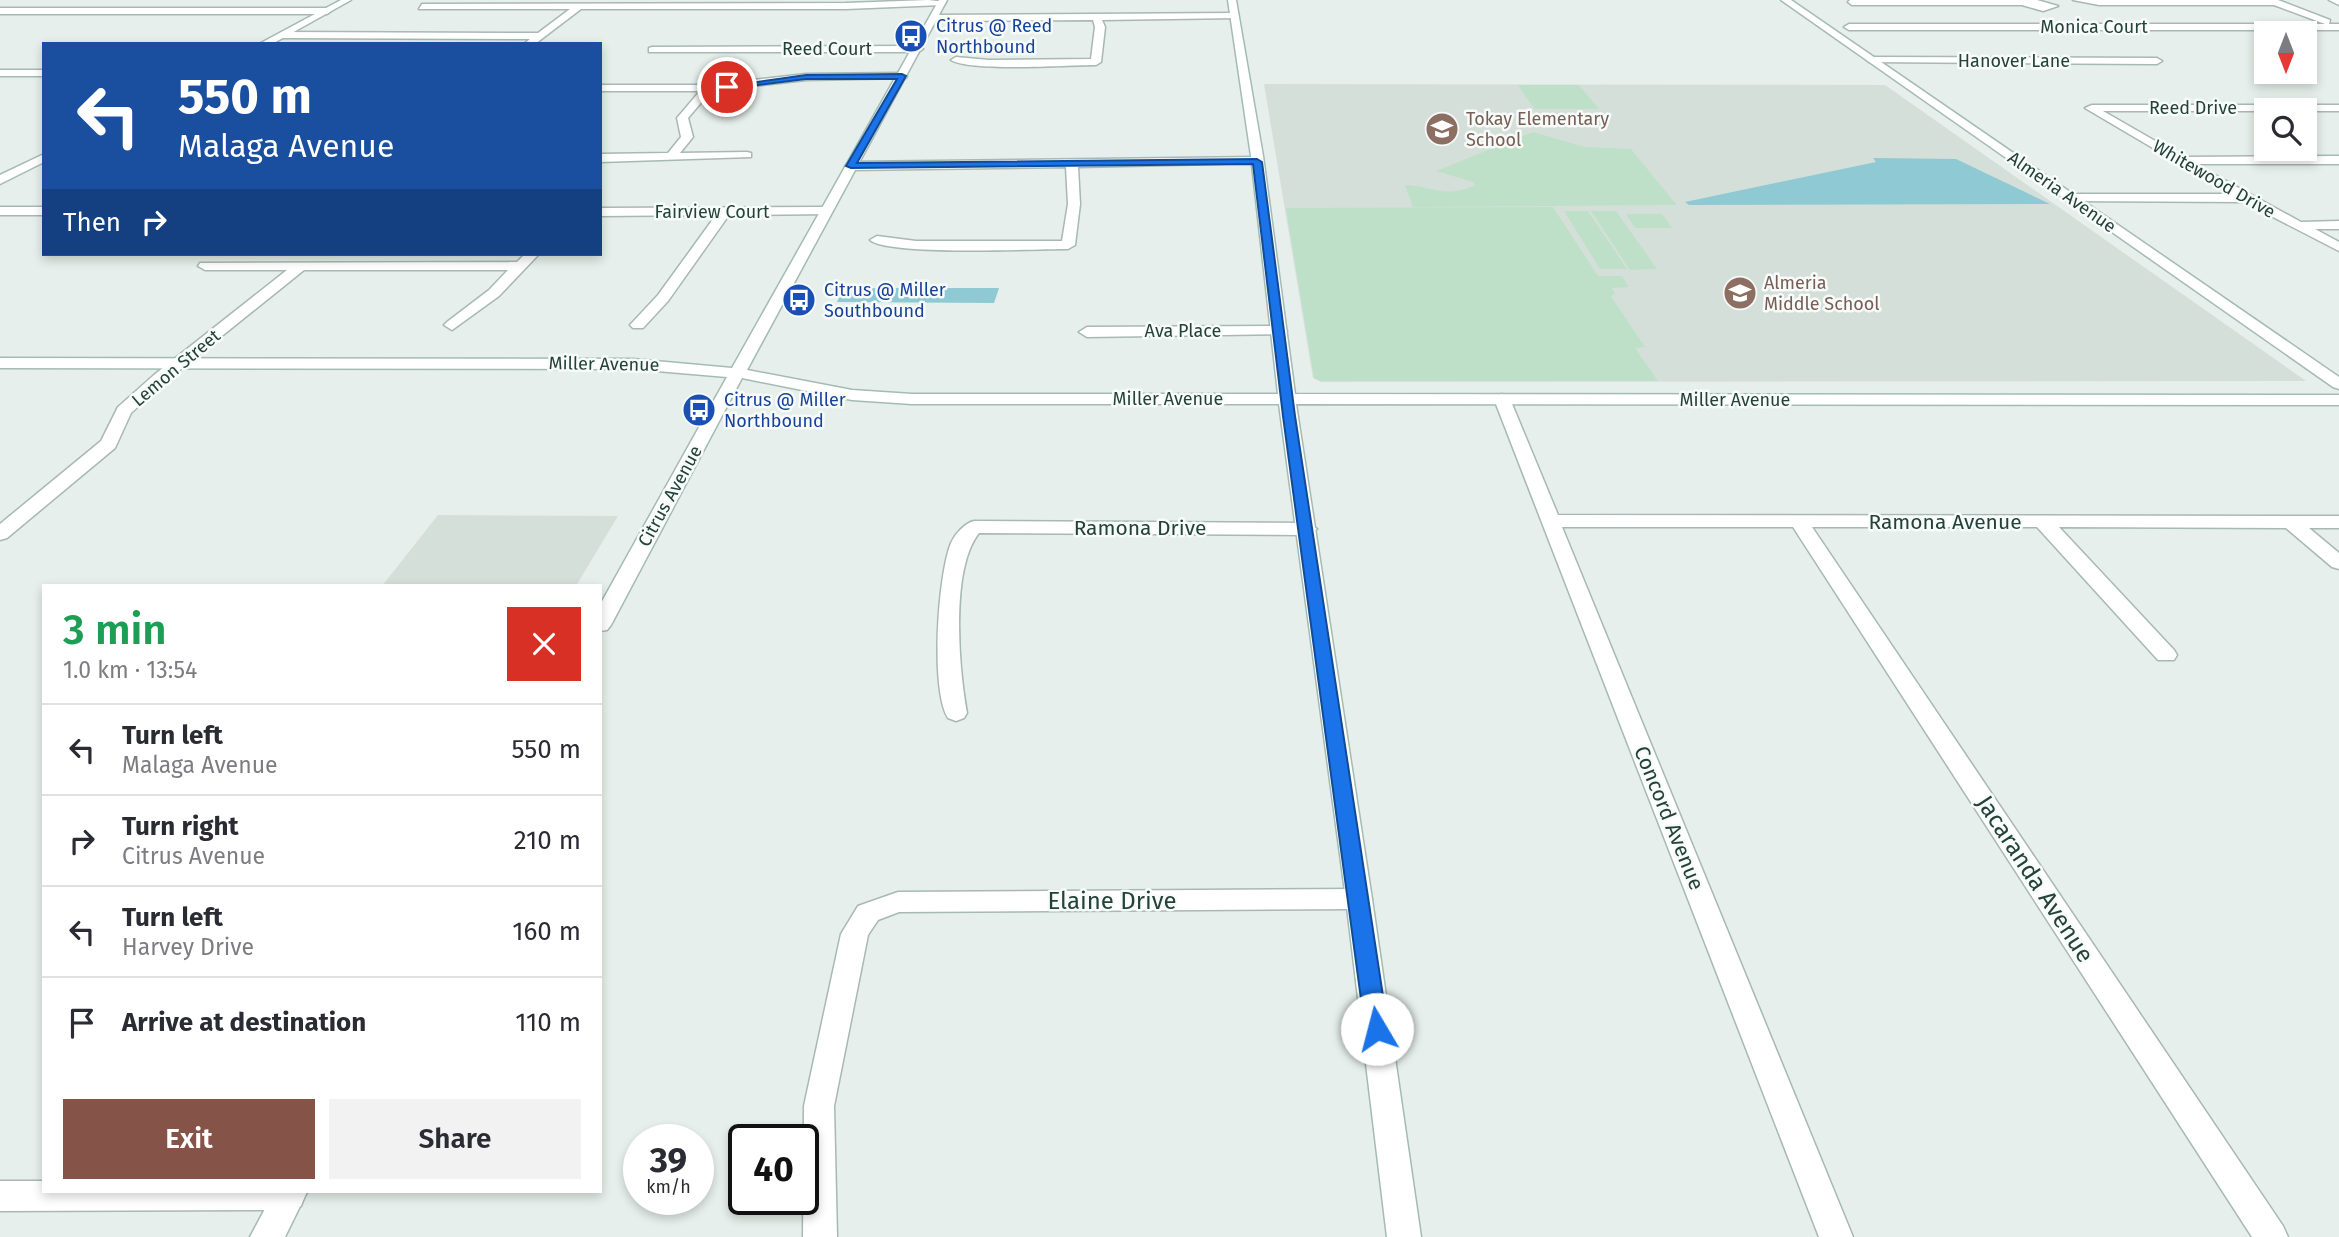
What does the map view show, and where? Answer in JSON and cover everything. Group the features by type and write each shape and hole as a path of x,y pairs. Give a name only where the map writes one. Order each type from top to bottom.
{"street":[{"path":"268,42 347,0"},
{"path":"1232,0 1257,162 1404,1237"},
{"name":"Almeria Avenue","path":"1785,0 2339,384"},
{"path":"2077,0 2273,1 2339,26"},
{"path":"2333,0 2339,2"},
{"path":"422,7 804,6 943,1"},
{"name":"Citrus Avenue","path":"602,621 825,211 943,1"},
{"path":"1850,1 2027,2"},
{"path":"1850,1 1864,10"},
{"path":"532,42 580,6"},
{"path":"681,16 691,6"},
{"path":"796,16 804,6"},
{"path":"0,11 327,11"},
{"path":"934,18 1234,16"},
{"path":"956,60 989,63 1096,62 1100,27 1097,17"},
{"path":"1876,17 1892,27"},
{"name":"Monica Court","path":"1849,27 2339,26"},
{"path":"282,34 540,36"},
{"path":"400,42 410,36"},
{"name":"Reed Court","path":"652,50 918,49"},
{"name":"Hanover Lane","path":"1872,61 2157,61"},
{"path":"0,73 42,73"},
{"path":"0,85 29,73"},
{"path":"602,88 708,88 806,77 902,76"},
{"path":"671,157 687,137 682,118 708,88"},
{"name":"Reed Drive","path":"2090,108 2339,108"},
{"name":"Whitewood Drive","path":"2090,108 2246,198 2339,247"},
{"path":"602,158 747,155"},
{"path":"0,180 42,158"},
{"path":"2181,160 2339,160"},
{"path":"851,166 1257,162"},
{"path":"877,240 916,245 1068,245 1074,204 1072,163"},
{"path":"2071,198 2246,198"},
{"path":"0,211 42,211"},
{"name":"Fairview Court","path":"602,212 825,211"},
{"path":"638,325 663,298 725,212"},
{"path":"2295,225 2339,225"},
{"path":"216,256 205,266 521,266"},
{"path":"452,326 494,293 530,256"},
{"name":"Lemon Street","path":"0,534 109,444 124,411 301,267"},
{"name":"Ava Place","path":"1087,332 1279,331"},
{"name":"Miller Avenue","path":"0,363 633,364 739,373 852,396 912,400 2339,400"},
{"name":"Concord Avenue","path":"1502,399 1836,1237"},
{"name":"Ramona Avenue","path":"1550,521 2339,522"},
{"name":"Jacaranda Avenue","path":"1799,522 2271,1237"},
{"path":"2043,522 2166,655"},
{"path":"2291,522 2339,563"},
{"name":"Ramona Drive","path":"956,713 949,676 947,613 961,543 974,527 1307,529"},
{"name":"Elaine Drive","path":"820,1237 818,1106 855,934 868,913 898,902 1359,899"},
{"path":"0,1196 290,1194 267,1237"}],"shaded area":[{"name":"Almeria Middle School","path":"1264,84 1885,85 2306,381 1321,382 1313,378"},
{"path":"438,515 618,516 577,584 384,584"}],"green space":[{"path":"1518,85 1579,85 1599,109 1534,109"},
{"path":"1533,132 1585,147 1631,149 1677,205 1413,207 1405,185 1456,191 1475,185 1473,182 1436,171"},
{"path":"1553,207 1598,276 1622,276 1629,287 1612,288 1615,294 1611,296 1645,347 1635,348 1658,381 1321,381 1314,378 1286,208"},
{"path":"1564,211 1588,211 1627,269 1600,269"},
{"path":"1591,211 1616,211 1657,269 1630,270"},
{"path":"1626,214 1662,214 1672,228 1635,228"}],"water":[{"path":"1873,158 1956,159 2050,204 1689,205 1685,202 1876,162"},
{"path":"843,288 999,288 994,303 837,302"}],"place":[{"name":"Citrus @ Reed Northbound","path":"911,36"},
{"name":"Tokay Elementary School","path":"1442,129"},
{"name":"Almeria Middle School","path":"1740,293"},
{"name":"Citrus @ Miller Southbound","path":"799,300"},
{"name":"Citrus @ Miller Northbound","path":"699,410"}],"route":[{"path":"727,87 806,77 902,76 851,166 1257,162 1289,416 1377,1029"}]}
